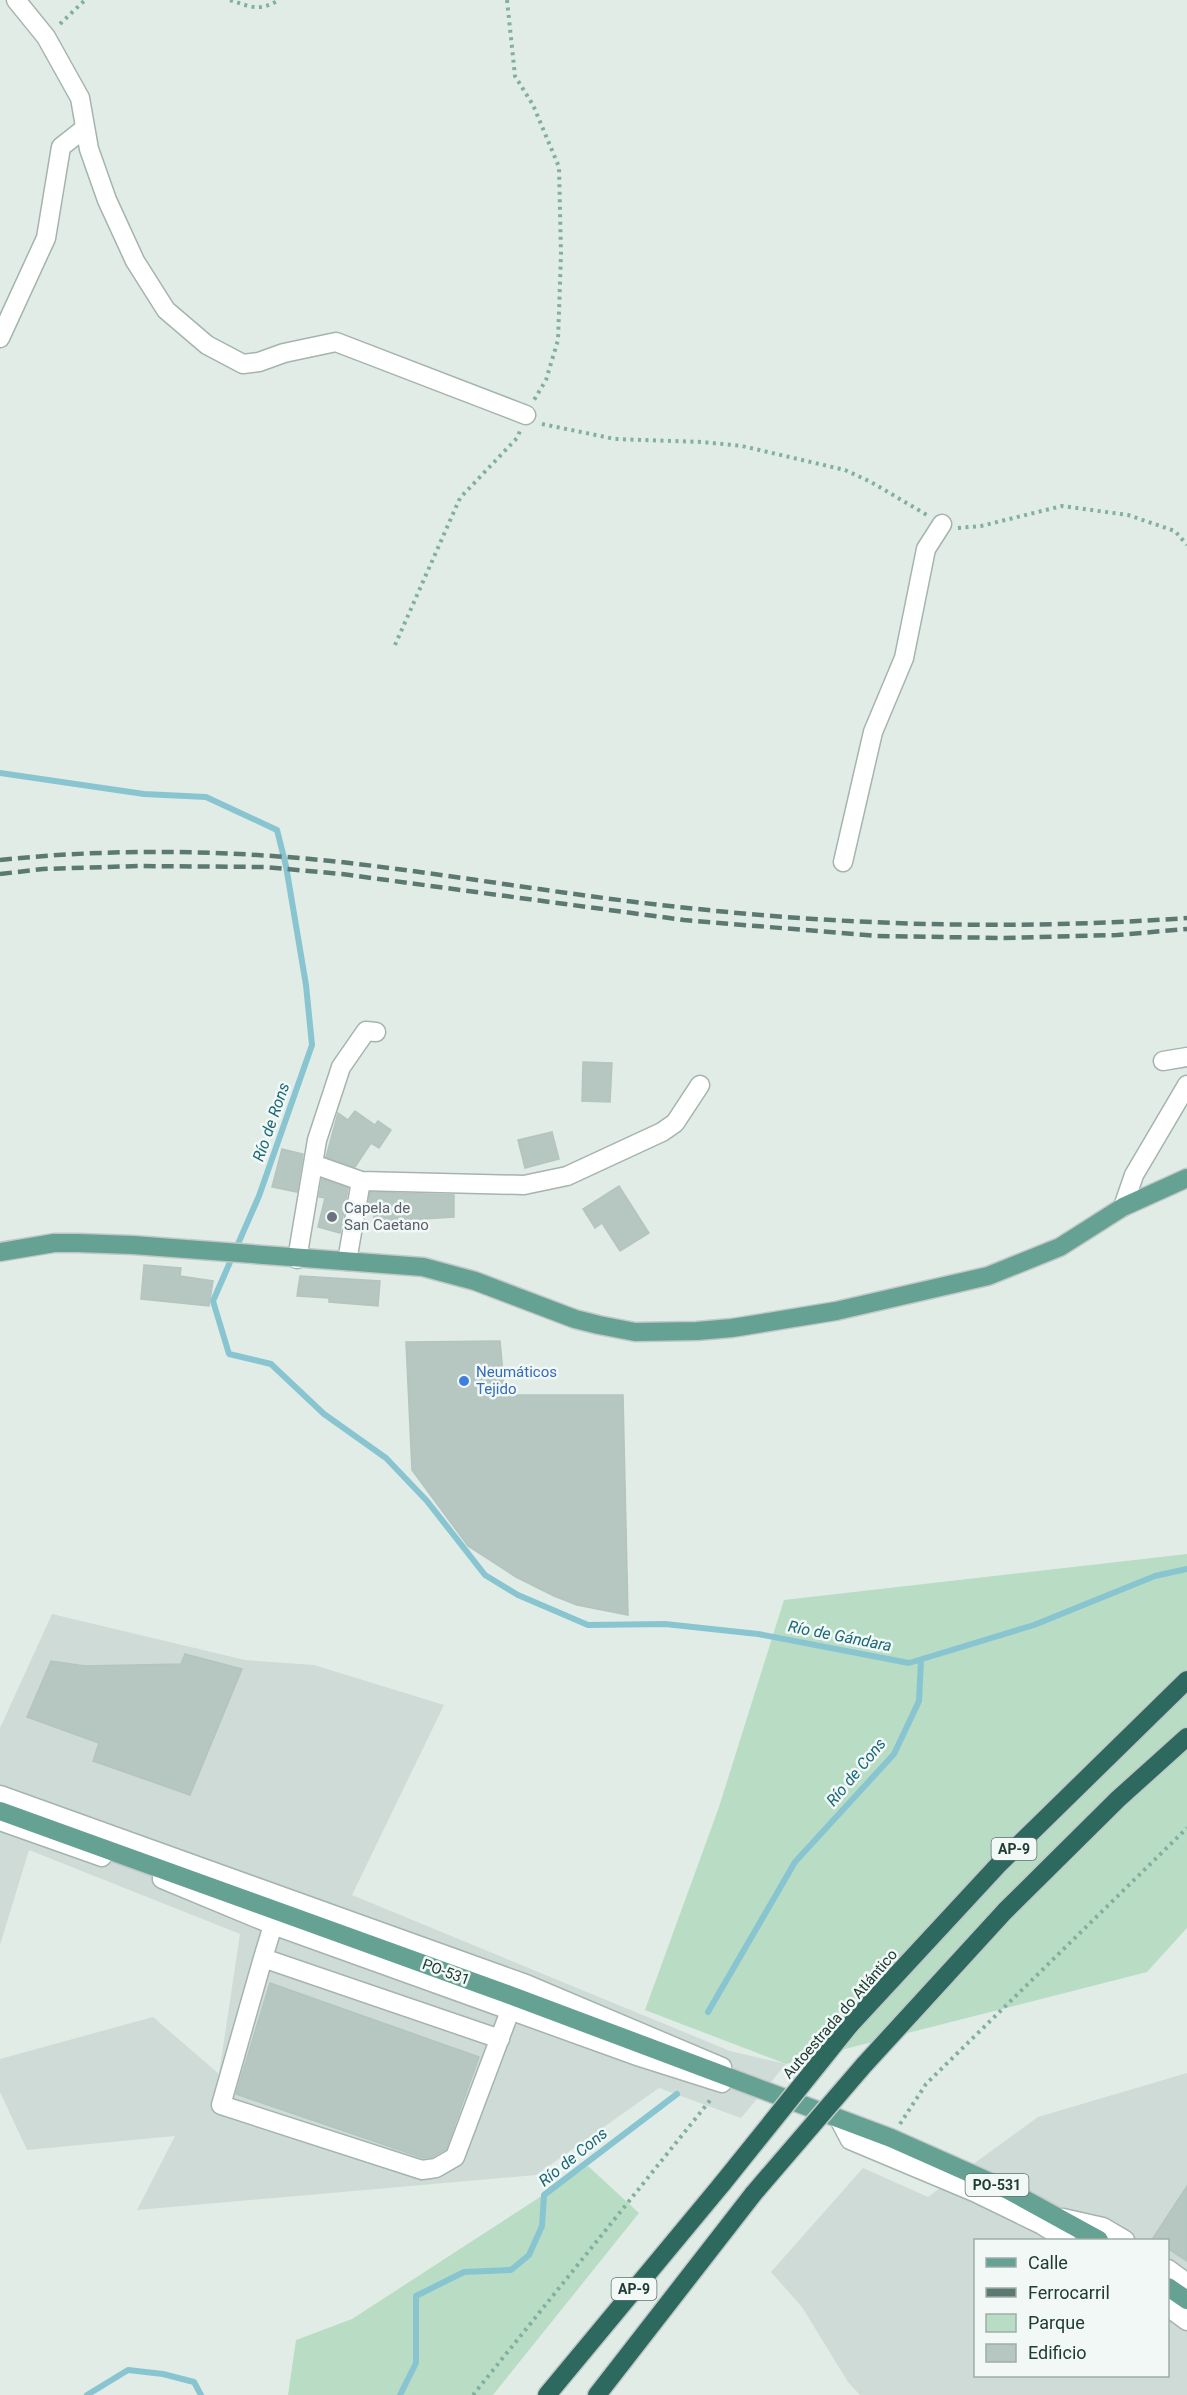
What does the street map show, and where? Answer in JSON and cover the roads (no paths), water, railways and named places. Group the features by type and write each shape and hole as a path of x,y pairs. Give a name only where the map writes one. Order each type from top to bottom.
{"highway":[{"name":"Autoestrada do Atlántico","path":"547,2395 849,2026 1000,1863 1187,1680"},
{"name":"AP-9","path":"597,2395 754,2193 864,2064 1005,1911 1118,1799 1187,1737"}],"main road":[{"path":"0,1252 54,1243 134,1245 297,1259 393,1264 446,1272 524,1298 575,1319 612,1328 635,1332 697,1331 836,1311 988,1276 1060,1247 1123,1207 1187,1178"},
{"name":"PO-531","path":"0,1811 507,1994 891,2138 1008,2190 1096,2239"},
{"path":"1169,2288 1187,2300"}],"street":[{"path":"16,0 46,37 80,98 89,149 107,200 135,261 166,310 207,345 243,364 336,342 526,415"},
{"path":"0,338 46,238 61,147 85,128"},
{"path":"843,862 873,732 904,658 926,549 942,524"},
{"path":"297,1259 317,1140 341,1067 366,1031 376,1032"},
{"path":"1163,1061 1187,1057"},
{"path":"313,1164 361,1181 524,1185 567,1176 662,1132 675,1122 700,1084"},
{"path":"1123,1207 1134,1175 1187,1085"},
{"path":"347,1261 361,1181"},
{"name":"PO-531","path":"0,1795 526,1984 650,2035 730,2078"},
{"name":"PO-531","path":"0,1821 177,1884 273,1925 510,2011 730,2078"},
{"path":"273,1925 221,2105 422,2170 436,2168 455,2157 510,2011"},
{"path":"263,1958 500,2039"},
{"path":"730,2078 757,2087"},
{"path":"839,2119 850,2140 974,2192 1063,2239"},
{"path":"1059,2217 1103,2227 1122,2239"},
{"path":"1169,2270 1187,2283"},
{"path":"1169,2308 1187,2320"}],"waterway":[{"name":"Río de Rons","path":"0,773 144,794 206,797 277,830 286,866 306,985 312,1045 259,1196 213,1301 229,1354 271,1364 324,1414 386,1458 427,1501 485,1575 518,1595 588,1625 665,1624 758,1634 909,1663 1034,1625 1155,1576 1187,1569"},
{"name":"Río de Cons","path":"708,2012 795,1862 894,1754 919,1701 921,1660"},
{"name":"Río de Cons","path":"400,2395 416,2363 416,2296 464,2272 511,2270 529,2255 542,2226 544,2195 677,2094"},
{"name":"Río de Cons","path":"87,2395 128,2370 163,2374 194,2382 201,2395"}],"railway":[{"path":"0,860 128,852 213,853 299,858 383,867 679,907 869,922 996,925 1187,918"},
{"path":"0,874 43,869 139,866 265,867 342,874 684,920 877,936 1004,938 1117,935 1187,929"}],"place":[{"name":"Capela de San Caetano","path":"332,1217"},
{"name":"Neumáticos Tejido","path":"464,1381"}],"water label":[{"name":"Río de Gándara","path":"840,1636"}]}
